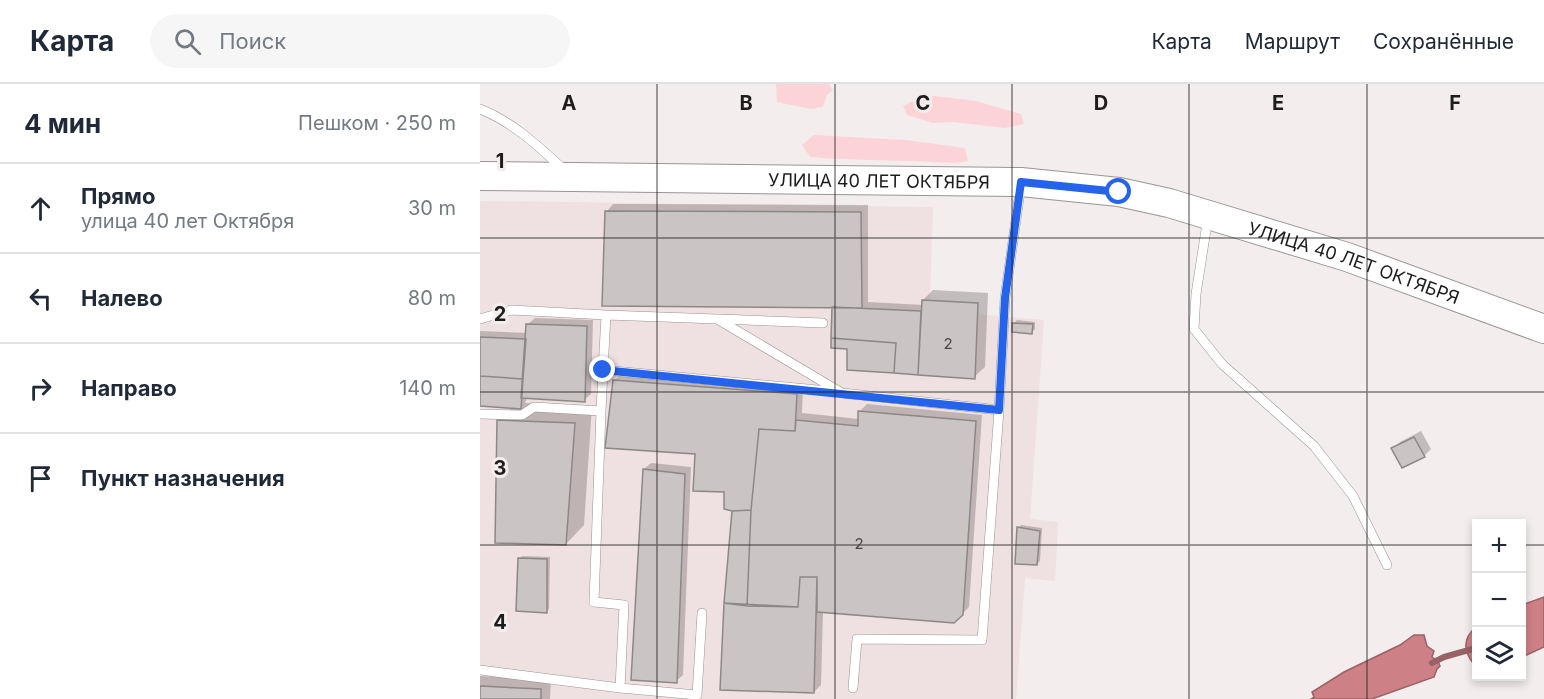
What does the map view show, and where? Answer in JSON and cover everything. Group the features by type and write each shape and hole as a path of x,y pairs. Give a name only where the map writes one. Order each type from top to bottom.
{"main road":[{"name":"УЛИЦА 40 ЛЕТ ОКТЯБРЯ","path":"480,176 1021,182 1119,192 1209,214 1347,257 1544,329"}],"lane":[{"path":"480,110 493,114 523,134 572,177"},
{"path":"853,688 857,639 982,640 1005,298 1021,182"},
{"path":"1209,214 1196,294 1194,329 1222,364 1314,446 1353,496 1387,565"},
{"path":"480,319 511,310 823,323"},
{"path":"606,315 594,602 624,605 620,688"},
{"path":"717,319 842,393"},
{"path":"603,370 999,410"},
{"path":"480,414 522,415 534,407 601,411"},
{"path":"480,670 620,688 697,695 702,613"}],"shaded area":[{"path":"776,84 829,84 833,90 827,95 823,107 811,109 777,102"},
{"path":"935,96 976,101 1021,114 1024,124 1004,128 953,122 933,123 907,115 903,106 916,100"},
{"path":"814,135 906,140 965,148 968,161 947,163 810,157 802,145"},
{"path":"480,201 933,207 930,299 978,303 978,314 1044,320 1030,519 1058,522 1055,581 1025,578 1016,699 480,699"},
{"path":"1544,597 1544,647 1526,655 1526,627 1526,604"},
{"path":"1472,631 1472,661 1466,649"},
{"path":"1414,635 1424,635 1427,646 1434,651 1432,657 1438,661 1440,666 1434,677 1372,699 1311,699 1314,697 1312,692 1344,672 1400,645"}],"building":[{"path":"605,211 861,212 862,308 602,306"},
{"path":"922,300 978,303 975,379 918,375"},
{"path":"832,307 921,311 918,375 894,373 896,343 831,338"},
{"path":"1012,323 1033,324 1032,334 1012,332"},
{"path":"526,324 587,326 585,402 521,398"},
{"path":"480,337 526,339 523,379 480,376"},
{"path":"831,338 896,343 894,373 847,370 847,349 831,348"},
{"path":"480,376 523,379 521,409 480,406"},
{"path":"613,380 797,394 795,431 759,429 751,510 724,509 724,492 693,491 695,454 605,448"},
{"path":"858,411 976,421 963,615 954,623 817,612 817,577 800,577 798,607 747,606 751,510 759,429 795,431 796,420 858,426"},
{"path":"497,420 575,423 566,545 495,543"},
{"path":"1414,437 1425,457 1402,468 1391,448"},
{"path":"643,469 685,474 677,683 631,680"},
{"path":"751,510 747,606 724,603 732,511"},
{"path":"1017,527 1040,531 1037,565 1015,564"},
{"path":"518,558 547,559 547,613 516,611"},
{"path":"800,577 817,577 814,693 720,690 724,603 798,607"},
{"path":"480,686 541,689 541,699 480,699"}],"waterway":[{"path":"1432,663 1472,649"}],"route":[{"path":"603,370 999,410 1005,298 1021,182 1119,192"}]}
